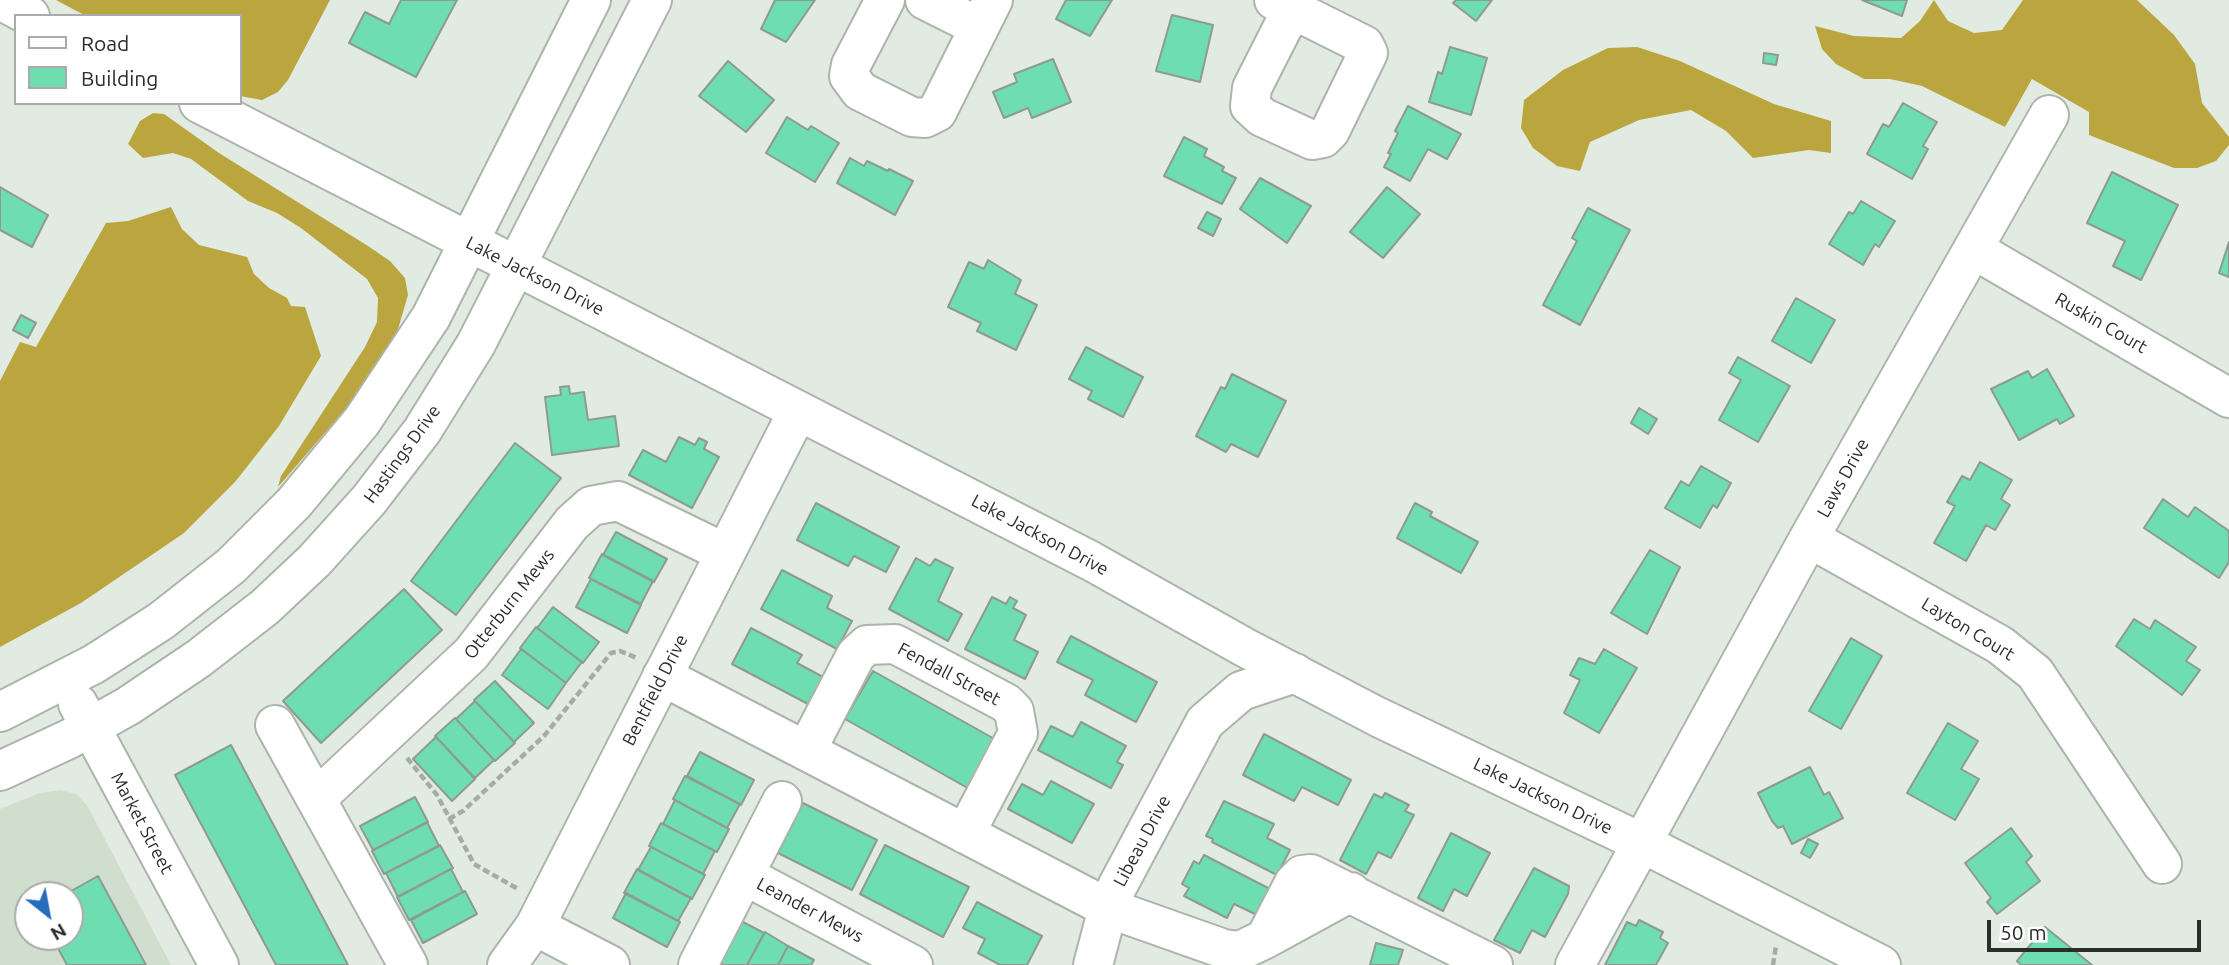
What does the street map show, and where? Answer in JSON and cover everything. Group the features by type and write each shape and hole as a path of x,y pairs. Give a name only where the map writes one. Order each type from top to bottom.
{"street":[{"path":"0,712 65,680 161,621 231,566 294,503 362,421 407,357 470,243 591,0"},
{"name":"Hastings Drive","path":"0,771 90,727 198,659 265,607 314,561 369,500 422,431 477,344 652,0"},
{"path":"885,0 851,65 849,76 860,91 912,117 925,118 937,112 986,13 925,0"},
{"path":"0,1 26,14"},
{"name":"Lake Jackson Drive","path":"203,105 1091,561 1244,647 1378,717 1642,843 1881,965"},
{"name":"Laws Drive","path":"1575,965 1809,538 2049,115"},
{"name":"Ruskin Court","path":"1973,249 2229,398"},
{"name":"Bentfield Drive","path":"507,965 540,915 798,411"},
{"name":"Otterburn Mews","path":"316,799 471,654 572,523 591,506 618,501 725,553"},
{"name":"Layton Court","path":"1809,538 2000,645 2035,673 2162,864"},
{"name":"Fendall Street","path":"806,751 856,655 867,645 895,644 1006,703 1014,711 1018,733 965,834"},
{"name":"Libeau Drive","path":"1093,965 1108,908 1205,722 1208,696 1222,663 1244,647"},
{"name":"Libeau Drive","path":"1205,722 1241,691 1295,673"},
{"path":"663,674 1108,908 1224,949 1240,951 1265,940 1294,883 1302,875 1311,874 1492,964"},
{"name":"Market Street","path":"65,680 219,965"},
{"path":"275,725 408,965"},
{"name":"Leander Mews","path":"698,965 782,801"},
{"name":"Leander Mews","path":"744,875 914,965"},
{"path":"540,915 610,965"}],"path":[{"path":"449,819 463,811 544,736 611,653 620,651 663,674"},
{"path":"386,734 431,786 476,866 540,915"}],"shaded area":[{"path":"56,0 330,0 288,80 278,92 262,100 242,96 242,14 82,14"},
{"path":"1934,0 1948,21 1974,33 2002,30 2023,0 2137,0 2174,35 2195,64 2202,103 2229,137 2229,145 2216,161 2197,168 2174,168 2089,135 2089,112 2032,79 2005,127 1922,86 1890,79 1864,79 1836,64 1822,49 1815,26 1854,36 1901,38 1920,21"},
{"path":"1637,47 1680,61 1774,104 1831,121 1831,153 1809,150 1753,158 1726,131 1691,110 1639,120 1590,142 1580,171 1557,166 1533,148 1521,128 1524,100 1563,70 1608,48"},
{"path":"153,113 164,114 219,153 368,246 390,261 405,278 408,295 396,336 361,391 278,487 281,476 365,347 377,322 378,298 367,279 301,228 277,213 248,201 191,159 173,153 143,158 128,144 140,121"},
{"path":"171,207 182,229 199,245 247,257 254,274 269,288 287,298 291,306 305,307 321,356 279,426 235,482 184,533 81,603 0,647 0,381 20,342 36,347 106,223 128,221"},
{"path":"60,790 76,794 87,805 171,965 0,965 0,809 40,793"}],"building":[{"path":"401,0 457,0 416,77 349,43 365,12 389,24"},
{"path":"775,0 815,0 786,42 761,29"},
{"path":"1066,0 1112,0 1090,36 1056,19"},
{"path":"1456,0 1492,0 1476,21 1453,3"},
{"path":"1862,0 1907,0 1902,16"},
{"path":"1172,15 1213,25 1200,82 1156,71"},
{"path":"1450,47 1487,58 1471,115 1429,102 1438,72 1442,74"},
{"path":"1764,53 1778,55 1776,65 1763,63"},
{"path":"1053,59 1071,102 1032,118 1028,108 1004,118 993,92 1017,82 1014,74"},
{"path":"728,61 774,100 746,132 699,96"},
{"path":"1903,103 1937,122 1923,146 1928,149 1912,179 1867,154 1883,124 1889,127"},
{"path":"1408,106 1461,134 1447,159 1428,149 1410,181 1384,167 1398,133 1395,131"},
{"path":"787,117 808,130 811,126 839,143 815,182 766,153"},
{"path":"1184,137 1207,149 1204,156 1224,167 1222,171 1236,178 1222,204 1164,176"},
{"path":"850,158 864,166 867,161 888,171 889,169 913,181 895,215 837,183"},
{"path":"2112,172 2178,205 2141,280 2113,266 2125,241 2087,223"},
{"path":"1260,178 1311,206 1287,243 1240,209"},
{"path":"0,187 48,215 32,247 0,230"},
{"path":"1387,187 1420,214 1383,258 1350,232"},
{"path":"1861,201 1895,221 1879,247 1875,244 1863,265 1829,244 1849,212 1853,214"},
{"path":"1588,208 1630,230 1580,325 1543,305 1577,241 1572,238"},
{"path":"1207,212 1221,219 1213,236 1198,228"},
{"path":"2229,242 2229,277 2219,273"},
{"path":"988,260 1021,280 1015,294 1037,305 1016,350 977,331 981,323 948,307 969,262 984,269"},
{"path":"1796,298 1835,320 1811,363 1772,341"},
{"path":"21,315 36,323 28,338 13,330"},
{"path":"1086,347 1143,377 1123,417 1088,399 1092,391 1069,379"},
{"path":"1738,357 1790,386 1758,442 1719,420 1741,380 1729,373"},
{"path":"2047,369 2074,416 2060,424 2057,419 2019,440 1991,389 2028,371 2032,378"},
{"path":"1232,374 1286,401 1258,457 1231,444 1226,452 1196,436 1221,387 1225,389"},
{"path":"569,386 570,394 584,392 588,420 615,416 619,446 552,455 545,397 561,395 560,387"},
{"path":"1639,408 1657,419 1648,434 1631,423"},
{"path":"679,437 695,445 699,438 707,442 704,449 719,457 692,508 629,475 643,450 666,462"},
{"path":"515,443 561,478 456,615 411,581"},
{"path":"1980,462 2012,480 2001,499 2010,505 1995,530 1986,525 1966,561 1934,543 1955,506 1947,502 1962,476 1970,480"},
{"path":"1701,466 1731,483 1717,508 1713,505 1700,528 1665,508 1681,481 1689,486"},
{"path":"2163,499 2188,517 2195,507 2229,531 2229,562 2219,578 2144,528"},
{"path":"816,503 899,547 886,572 854,556 848,566 797,540"},
{"path":"1415,503 1432,512 1430,516 1478,542 1461,573 1397,538"},
{"path":"616,532 667,559 654,582 603,555"},
{"path":"1650,550 1680,567 1647,634 1611,613"},
{"path":"602,554 653,581 641,604 589,578"},
{"path":"916,558 930,566 935,559 953,568 938,601 962,614 948,641 889,609"},
{"path":"782,570 832,596 827,608 852,621 837,649 761,609"},
{"path":"591,579 641,605 627,633 576,607"},
{"path":"404,589 442,630 321,743 283,701"},
{"path":"992,597 1006,604 1010,597 1017,601 1013,608 1026,615 1014,640 1038,652 1025,679 965,649"},
{"path":"553,607 599,642 583,663 537,628"},
{"path":"2134,619 2150,629 2155,620 2196,647 2186,661 2200,670 2182,695 2116,646"},
{"path":"536,627 582,662 566,683 520,648"},
{"path":"751,628 802,655 797,663 823,677 808,704 732,664"},
{"path":"1071,636 1157,682 1136,722 1085,695 1093,680 1057,662"},
{"path":"1851,638 1882,656 1841,729 1809,711"},
{"path":"521,649 566,683 548,709 502,675"},
{"path":"1604,649 1637,668 1599,733 1564,713 1580,680 1570,675 1579,658 1595,664"},
{"path":"873,671 1000,742 973,791 845,719"},
{"path":"495,681 534,723 514,742 474,700"},
{"path":"475,701 515,743 495,761 456,719"},
{"path":"455,718 494,760 475,778 435,736"},
{"path":"1081,722 1126,746 1117,762 1123,765 1111,788 1038,750 1051,726 1073,737"},
{"path":"1948,723 1978,741 1961,769 1979,779 1955,820 1907,793"},
{"path":"1264,734 1351,780 1338,805 1302,787 1294,801 1243,775"},
{"path":"436,737 475,779 452,801 413,759"},
{"path":"231,745 348,965 276,965 175,775"},
{"path":"700,752 754,780 741,805 687,776"},
{"path":"1810,767 1824,795 1829,792 1843,818 1792,844 1783,826 1778,828 1772,821 1758,793"},
{"path":"685,776 740,804 727,828 673,799"},
{"path":"1051,781 1094,804 1072,843 1008,809 1022,784 1043,795"},
{"path":"1385,793 1409,805 1405,811 1414,815 1391,858 1378,852 1366,874 1340,860 1374,794 1382,798"},
{"path":"415,797 428,822 373,850 360,826"},
{"path":"675,800 729,829 717,852 663,824"},
{"path":"1224,801 1274,824 1267,838 1290,850 1277,875 1212,842 1213,839 1206,836"},
{"path":"803,803 877,840 852,890 778,853"},
{"path":"427,822 439,846 384,874 372,851"},
{"path":"661,823 715,851 703,874 649,846"},
{"path":"2011,828 2032,856 2026,862 2040,881 1997,914 1987,902 1991,898 1965,863"},
{"path":"1451,833 1490,853 1467,896 1454,889 1443,911 1418,898"},
{"path":"1808,839 1818,844 1810,858 1801,853"},
{"path":"440,845 453,868 398,897 386,873"},
{"path":"885,845 969,887 943,937 860,894"},
{"path":"651,847 705,875 692,899 638,870"},
{"path":"1204,855 1270,889 1257,915 1234,904 1227,918 1184,896 1189,888 1182,884 1194,861 1199,864"},
{"path":"1534,868 1569,886 1568,894 1545,937 1532,930 1520,953 1494,940"},
{"path":"451,869 463,892 409,920 397,897"},
{"path":"637,869 691,898 678,921 624,893"},
{"path":"98,876 146,965 67,965 60,951 84,951 84,884"},
{"path":"465,891 477,914 423,943 411,920"},
{"path":"626,893 680,922 667,947 613,918"},
{"path":"977,902 1042,936 1027,965 1000,965 978,953 985,939 963,928"},
{"path":"1639,920 1663,932 1660,938 1668,943 1656,965 1605,965 1627,922 1636,926"},
{"path":"741,921 764,933 747,965 717,965"},
{"path":"2045,927 2092,965 2021,965 2017,961"},
{"path":"765,932 788,946 778,965 747,965"},
{"path":"1376,943 1403,950 1398,965 1370,965"},
{"path":"788,946 814,960 811,965 778,965"}]}
